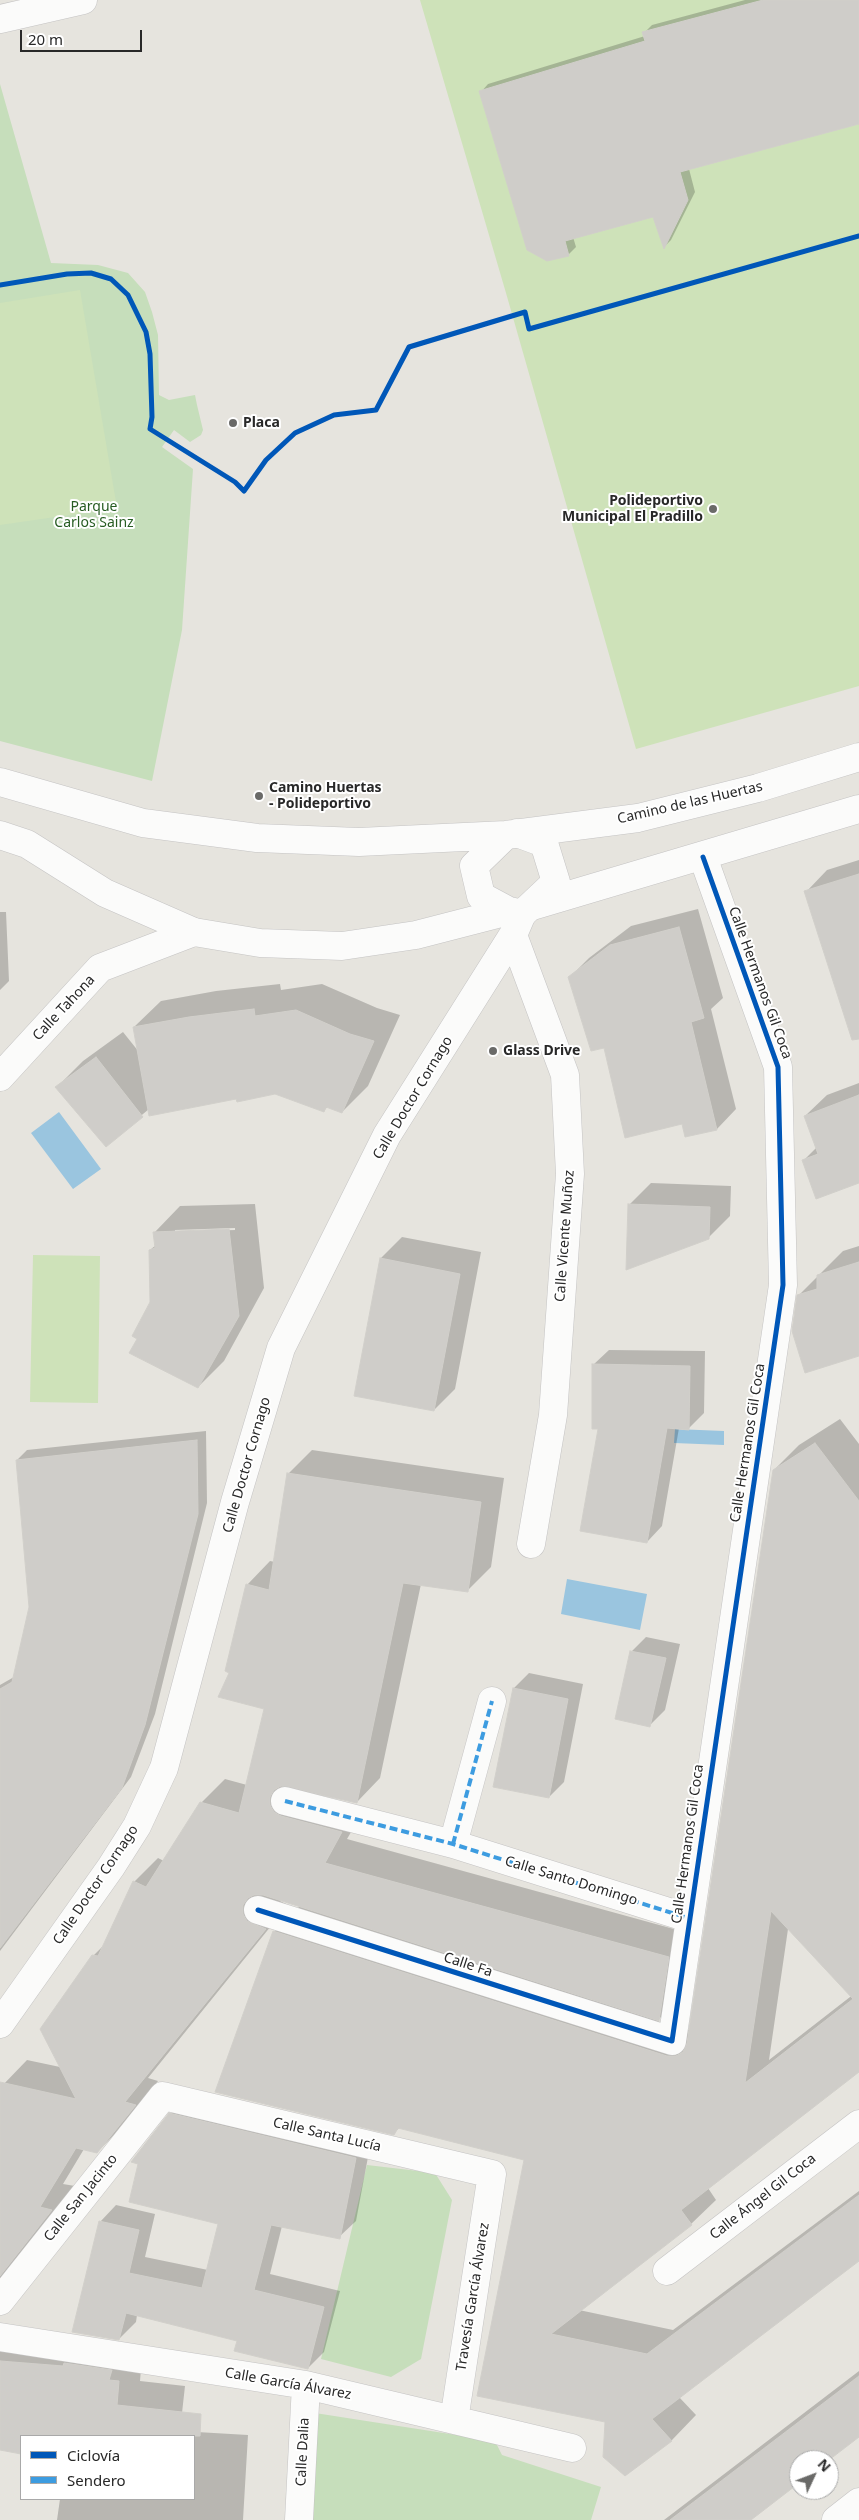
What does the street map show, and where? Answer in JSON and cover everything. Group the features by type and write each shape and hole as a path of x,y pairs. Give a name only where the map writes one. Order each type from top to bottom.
{"street":[{"path":"0,19 83,0"},
{"name":"Camino de las Huertas","path":"0,782 143,823 257,838 359,842 512,834 638,818 758,788 859,757"},
{"path":"0,835 27,844 105,893 194,932 260,943 342,946 519,917 859,809"},
{"path":"512,834 544,843 556,882 519,917 481,896 474,866 512,834"},
{"name":"Calle Hermanos Gil Coca","path":"672,2041 688,1918 783,1285 778,1066 703,857"},
{"name":"Calle Vicente Muñoz","path":"519,917 565,1075 570,1174 553,1415 531,1544"},
{"name":"Calle Doctor Cornago","path":"0,2024 111,1867 137,1826 164,1768 235,1502 281,1348 387,1135 519,917"},
{"name":"Calle Tahona","path":"0,1077 100,968 194,932"},
{"path":"453,1844 492,1701"},
{"name":"Calle Santo Domingo","path":"285,1801 453,1844 688,1918"},
{"name":"Calle Fa","path":"258,1910 672,2041"},
{"name":"Calle Santa Lucía","path":"162,2096 492,2174"},
{"name":"Calle San Jacinto","path":"0,2300 162,2096"},
{"name":"Calle Ángel Gil Coca","path":"667,2271 859,2124"},
{"name":"Travesía García Álvarez","path":"454,2420 492,2174"},
{"name":"Calle García Álvarez","path":"0,2338 306,2385 572,2448"},
{"name":"Calle Dalia","path":"299,2520 306,2385"},
{"path":"836,2520 859,2502"}],"green space":[{"name":"Polideportivo Municipal El Pradillo","path":"420,0 859,0 859,686 636,749"},
{"name":"Parque Carlos Sainz","path":"0,84 51,263 98,265 128,273 145,292 158,335 159,395 169,400 195,395 203,430 201,435 190,442 174,430 162,447 193,469 182,630 152,781 0,741"},
{"path":"80,290 117,508 0,525 0,303"},
{"path":"33,1255 100,1256 98,1403 30,1402"},
{"path":"367,2165 435,2173 452,2200 421,2359 391,2377 321,2359"},
{"path":"315,2413 495,2441 502,2455 601,2487 591,2520 306,2520"}],"water":[{"path":"59,1112 101,1169 73,1189 31,1133"},
{"path":"675,1429 724,1431 724,1445 674,1443"},
{"path":"567,1579 647,1594 640,1630 561,1614"}],"building":[{"path":"763,0 859,0 859,124 680,172 688,200 664,249 653,217 565,241 569,256 547,261 527,250 479,91 645,41 642,32"},
{"path":"859,874 859,1039 852,1040 804,891"},
{"path":"679,927 704,1018 691,1022 717,1130 685,1137 682,1124 625,1138 604,1048 591,1051 568,977 610,945"},
{"path":"254,1009 255,1016 296,1010 350,1034 374,1041 342,1113 326,1107 324,1112 275,1094 237,1102 236,1099 149,1116 133,1027 189,1017"},
{"path":"96,1057 143,1117 106,1147 55,1087"},
{"path":"859,1095 859,1183 816,1199 802,1160 818,1154 804,1116"},
{"path":"628,1204 710,1207 709,1239 626,1270"},
{"path":"229,1229 239,1316 198,1388 129,1353 137,1339 132,1336 150,1302 149,1250 155,1248 153,1232"},
{"path":"380,1258 460,1274 434,1411 354,1396"},
{"path":"859,1262 859,1356 805,1373 792,1331 797,1295 817,1289 817,1275"},
{"path":"592,1364 690,1366 689,1430 667,1428 647,1543 580,1531 598,1429 592,1429"},
{"path":"197,1440 198,1514 145,1725 122,1788 0,1948 0,1689 12,1682 29,1607 16,1460"},
{"path":"815,1443 859,1501 859,2072 681,2210 692,2225 551,2334 647,2354 859,2195 859,2261 652,2419 672,2441 625,2476 603,2457 605,2422 477,2396 524,2160 398,2128 394,2135 215,2092 273,1931 667,2056 676,2056 683,2052 687,2043 773,1470","holes":["771,1911 853,1999 745,2083"]},
{"path":"287,1473 481,1502 468,1592 403,1583 357,1803 281,1786 274,1790 270,1797 270,1805 274,1812 281,1816 342,1832 325,1863 669,1957 659,2021 263,1895 254,1895 248,1898 243,1905 243,1914 247,1921 266,1929 125,2102 136,2105 97,2153 76,2148 40,2207 52,2210 0,2276 0,2082 76,2099 40,2029 92,1955 98,1956 133,1881 146,1887 200,1802 239,1813 264,1709 218,1697 229,1673 225,1671 246,1584 269,1590"},
{"path":"630,1651 666,1658 650,1727 615,1719"},
{"path":"513,1688 568,1699 549,1798 493,1787"},
{"path":"169,2113 356,2158 340,2239 271,2225 254,2290 324,2307 308,2369 234,2351 237,2341 126,2313 119,2340 72,2332 99,2221 139,2230 129,2273 202,2288 218,2224 129,2202 138,2164 131,2162"},
{"path":"0,2361 63,2366 64,2363 112,2370 109,2380 119,2381 117,2405 201,2414 200,2436 20,2435 20,2454 0,2450"},
{"path":"859,2376 859,2437 839,2452 839,2450 789,2450 789,2491 751,2520 670,2520"}],"marked path":[{"path":"453,1844 492,1701"},
{"path":"285,1801 453,1844 688,1918"}],"cycle path":[{"path":"0,285 67,274 91,273 111,279 128,295 146,332 150,354 152,417 150,429 235,482 244,491 266,460 295,433 334,415 376,410 409,347 525,312 529,329 859,236"},
{"path":"258,1910 672,2041 783,1285 778,1067 703,857"}],"place":[{"name":"Placa","path":"233,423"},
{"name":"Polideportivo Municipal El Pradillo","path":"713,509"},
{"name":"Camino Huertas - Polideportivo","path":"259,796"},
{"name":"Glass Drive","path":"493,1051"}]}
